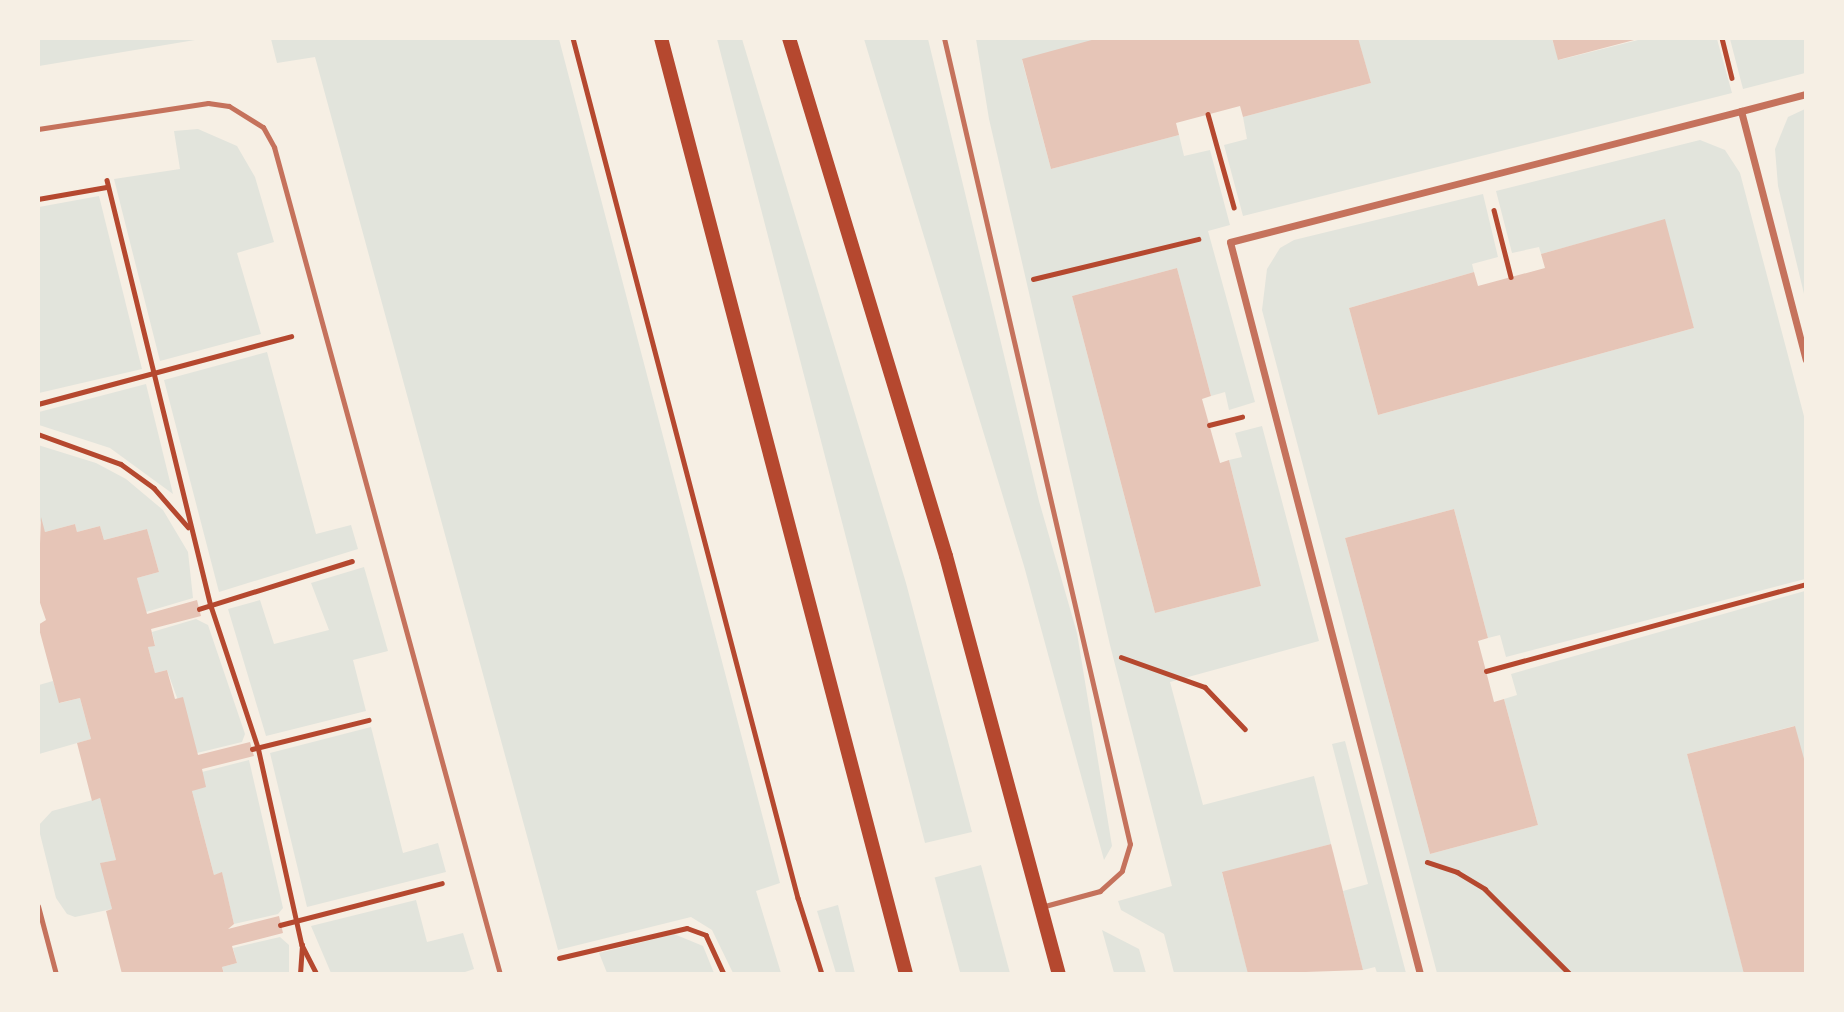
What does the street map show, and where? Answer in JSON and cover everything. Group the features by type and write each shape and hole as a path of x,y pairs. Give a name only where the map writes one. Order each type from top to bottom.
{"main road":[{"path":"661,38 906,974"},
{"path":"789,38 946,556 1059,974"}],"street":[{"path":"1420,974 1230,242 1485,174 1805,94"},
{"path":"1741,111 1805,360"}],"lane":[{"path":"944,38 1128,830 1128,859 1100,891 1041,907"},
{"path":"38,129 208,103 247,115 263,127 274,147 500,974"},
{"path":"38,905 56,974"}],"path":[{"path":"573,38 798,898 822,974"},
{"path":"1208,114 1242,239"},
{"path":"1485,174 1511,277"},
{"path":"107,180 106,187 190,530 211,606 258,747 302,945 300,974"},
{"path":"38,199 106,187"},
{"path":"1002,287 1196,239 1230,242"},
{"path":"38,404 153,375 324,326"},
{"path":"38,435 121,464 154,488 190,530"},
{"path":"199,609 362,558"},
{"path":"1486,671 1805,584"},
{"path":"1090,664 1125,656 1205,687 1245,729"},
{"path":"252,749 368,720"},
{"path":"1390,857 1448,869 1485,889 1570,974"},
{"path":"280,925 451,881"},
{"path":"559,958 668,929 687,928 706,935 724,974"},
{"path":"302,945 317,974"}],"shaded area":[{"path":"39,38 201,38 201,39 39,66"},
{"path":"271,39 559,39 780,883 756,891 781,973 733,973 712,930 691,917 558,950 315,57 277,63"},
{"path":"717,39 742,39 906,583 972,832 925,843"},
{"path":"864,39 928,39 1039,501 1077,633 1112,846 1104,860 1024,566"},
{"path":"976,39 1099,39 1022,60 1051,169 1179,135 1184,156 1210,150 1230,225 1208,231 1255,402 1229,410 1225,392 1211,396 1177,268 1072,296 1155,613 1261,586 1229,460 1242,457 1235,433 1262,426 1319,641 1170,682 1203,805 1314,776 1331,844 1222,873 1248,973 1174,973 1164,934 1121,910 1118,901 1172,886 1110,645 989,119"},
{"path":"1358,39 1552,39 1559,60 1642,39 1717,39 1732,93 1243,216 1224,145 1247,139 1243,117 1371,83"},
{"path":"1730,39 1805,39 1805,73 1743,89"},
{"path":"1806,109 1805,298 1778,186 1775,149 1788,117"},
{"path":"198,129 237,146 255,177 274,242 237,253 261,334 160,361 114,179 180,169 174,131"},
{"path":"1700,140 1725,150 1740,173 1805,420 1805,579 1506,657 1500,635 1488,638 1454,509 1345,538 1430,854 1538,825 1504,699 1517,695 1511,674 1805,591 1805,766 1794,726 1687,754 1744,973 1437,973 1262,310 1267,269 1280,248 1294,240 1483,194 1498,257 1472,264 1474,272 1349,308 1378,415 1694,328 1664,220 1541,254 1539,247 1512,253 1496,191"},
{"path":"99,196 142,369 39,393 39,207"},
{"path":"267,352 316,534 351,525 358,549 219,592 164,380"},
{"path":"146,384 173,494 110,448 39,425 39,412"},
{"path":"38,445 96,463 126,479 163,510 188,552 193,598 146,612 137,578 159,572 147,529 104,540 100,526 77,532 75,524 45,532 39,518"},
{"path":"364,567 388,651 353,660 366,711 266,736 228,609 260,600 274,644 329,630 311,583"},
{"path":"196,619 208,625 245,734 242,742 197,753 167,670 155,673 148,647 155,645 152,632"},
{"path":"53,681 60,703 80,698 91,739 39,754 39,685"},
{"path":"371,727 403,853 438,843 446,872 307,907 270,753"},
{"path":"1345,741 1406,973 1377,973 1375,967 1363,970 1343,891 1368,884 1332,744"},
{"path":"249,760 283,908 278,914 234,924 222,873 214,875 192,791 202,772"},
{"path":"100,798 116,860 101,863 112,909 75,917 67,914 56,898 38,826 52,811"},
{"path":"981,865 1010,973 961,974 935,877"},
{"path":"416,900 427,942 463,933 474,969 459,974 331,973 311,926"},
{"path":"838,905 855,973 836,973 817,911"},
{"path":"1102,930 1139,949 1146,973 1114,973"},
{"path":"674,934 703,946 714,973 607,973 599,953"},
{"path":"280,937 289,945 289,973 224,973 222,967 237,963 233,948"}],"building":[{"path":"1099,38 1358,38 1371,83 1243,117 1240,106 1176,123 1179,135 1051,169 1022,59"},
{"path":"1552,38 1638,38 1638,39 1558,60"},
{"path":"1665,219 1694,328 1378,415 1349,308 1474,272 1478,286 1545,268 1541,254"},
{"path":"1177,268 1211,396 1202,399 1220,463 1229,460 1261,586 1155,613 1072,296"},
{"path":"1454,509 1488,638 1478,641 1494,702 1504,699 1538,825 1430,854 1345,538"},
{"path":"41,517 45,532 75,524 77,532 100,526 104,540 147,529 159,572 137,578 147,614 197,600 201,616 151,629 155,646 148,647 155,673 167,670 175,699 183,697 198,755 250,742 254,756 202,769 206,787 192,791 214,875 222,872 234,924 228,929 279,916 283,933 232,946 237,963 222,967 224,974 122,974 106,911 112,909 100,863 116,860 100,798 92,801 77,743 91,739 80,698 59,703 38,625 46,620 38,597"},
{"path":"1795,726 1806,766 1806,974 1744,974 1687,754"},
{"path":"1331,844 1363,970 1248,974 1222,872"}]}
